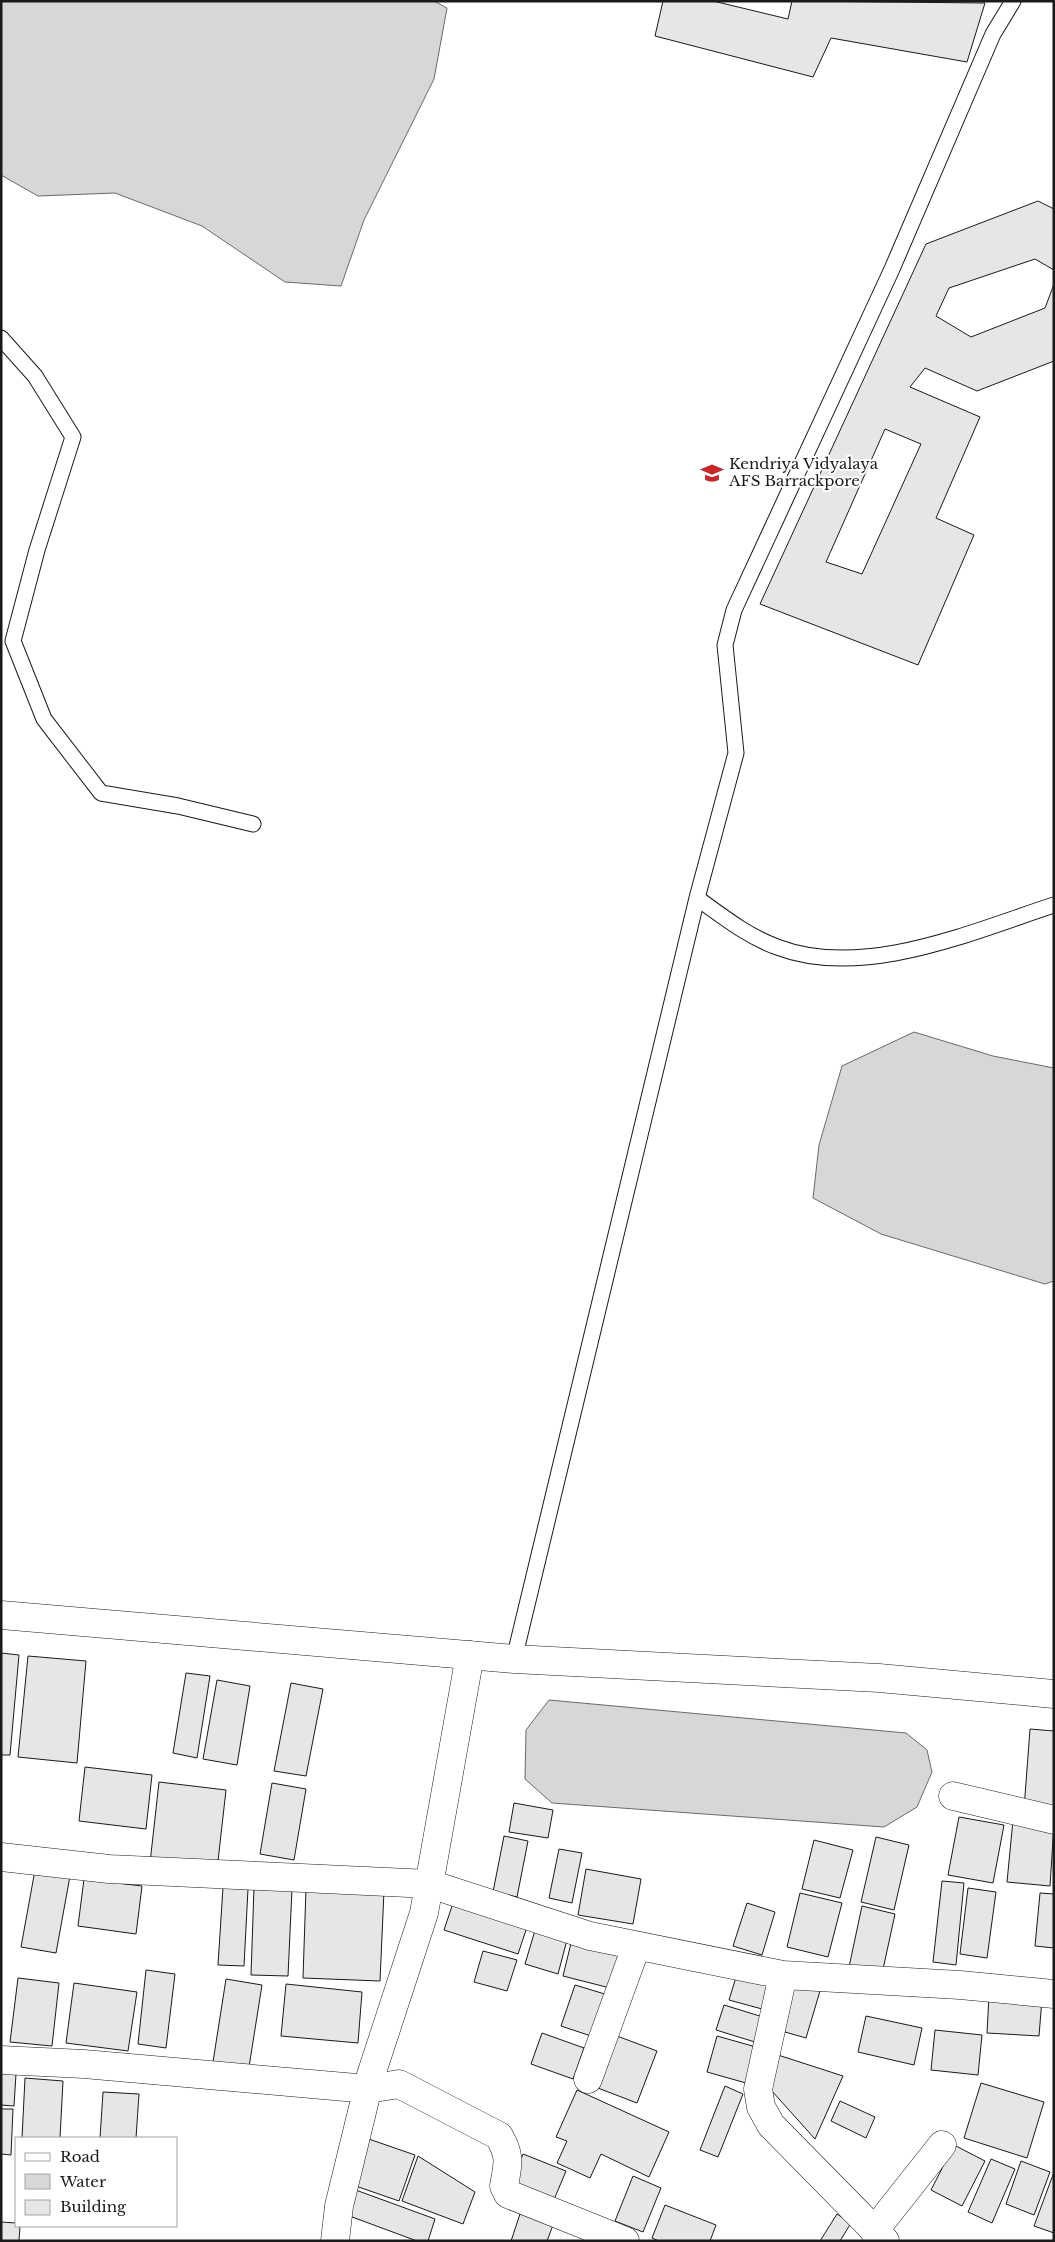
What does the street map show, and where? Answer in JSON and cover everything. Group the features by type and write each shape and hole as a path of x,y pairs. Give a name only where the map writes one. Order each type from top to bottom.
{"street":[{"path":"1,1615 514,1659 879,1678 1054,1694"},
{"path":"335,2241 339,2206 368,2089 424,1913 470,1655"},
{"path":"953,1796 1054,1820"},
{"path":"1,1857 109,1869 430,1884 590,1936 636,1947 783,1974 960,1985 1054,1994"},
{"path":"588,2079 636,1947"},
{"path":"783,1974 758,2089 761,2107 771,2125 880,2236 942,2145"},
{"path":"1,2060 84,2064 368,2089 399,2084 499,2136 507,2150 509,2159 504,2186 508,2194 625,2241"}],"lane":[{"path":"514,1659 697,898 736,753 725,644 734,610 892,269 993,34 1013,1"},
{"path":"1,338 35,376 74,438 37,550 13,641 44,720 101,793 178,806 253,824"},
{"path":"697,898 737,927 776,947 815,957 854,959 925,945 1054,905"}],"water":[{"path":"1,1 434,1 447,8 434,79 364,220 341,286 285,282 202,226 115,193 38,196 1,175"},
{"path":"914,1032 993,1056 1054,1068 1054,1281 1045,1284 881,1234 813,1198 819,1145 842,1066"},
{"path":"549,1700 906,1733 927,1750 932,1772 917,1807 884,1827 552,1803 525,1779 526,1730"}],"building":[{"path":"663,1 713,1 788,19 792,1 985,3 967,62 831,38 813,77 655,36"},
{"path":"1038,201 1054,209 1054,270 1035,259 949,288 936,316 971,337 1045,308 1054,284 1054,361 977,391 925,368 910,387 980,417 936,518 974,535 918,665 760,604 926,244","holes":["885,429 921,444 862,574 826,562"]},
{"path":"1,1653 19,1655 10,1755 1,1755"},
{"path":"28,1656 86,1661 77,1763 18,1757"},
{"path":"186,1673 210,1676 197,1758 173,1753"},
{"path":"217,1680 250,1686 237,1765 203,1759"},
{"path":"291,1683 323,1689 306,1776 274,1771"},
{"path":"1030,1729 1054,1731 1054,1811 1024,1809"},
{"path":"85,1767 152,1775 146,1829 79,1821"},
{"path":"159,1782 226,1790 217,1870 150,1863"},
{"path":"272,1783 306,1789 294,1860 260,1854"},
{"path":"514,1803 553,1810 548,1838 509,1832"},
{"path":"959,1817 1004,1825 993,1883 948,1875"},
{"path":"1013,1820 1054,1824 1050,1886 1007,1882"},
{"path":"504,1836 528,1841 517,1897 493,1892"},
{"path":"876,1837 909,1845 894,1910 861,1902"},
{"path":"814,1840 853,1850 840,1898 802,1889"},
{"path":"559,1849 582,1853 572,1903 549,1898"},
{"path":"586,1869 641,1879 633,1924 578,1915"},
{"path":"35,1870 70,1876 56,1953 21,1947"},
{"path":"84,1879 142,1886 136,1934 78,1926"},
{"path":"942,1881 964,1883 956,1965 933,1962"},
{"path":"223,1887 248,1889 244,1966 218,1965"},
{"path":"254,1887 292,1889 288,1976 251,1975"},
{"path":"306,1888 384,1891 380,1981 303,1978"},
{"path":"968,1888 996,1892 987,1958 960,1954"},
{"path":"800,1893 842,1903 828,1957 787,1947"},
{"path":"1040,1893 1054,1894 1054,1948 1035,1946"},
{"path":"454,1900 528,1924 518,1954 444,1930"},
{"path":"747,1903 775,1912 762,1955 733,1946"},
{"path":"862,1906 895,1914 882,1974 849,1967"},
{"path":"536,1927 568,1936 558,1974 525,1964"},
{"path":"573,1935 620,1948 610,1988 563,1976"},
{"path":"483,1951 517,1960 507,1991 474,1982"},
{"path":"146,1970 175,1974 166,2048 138,2044"},
{"path":"737,1974 769,1984 762,2009 729,2000"},
{"path":"18,1978 59,1983 52,2046 10,2042"},
{"path":"226,1979 262,1985 249,2067 213,2062"},
{"path":"74,1983 137,1992 128,2051 66,2043"},
{"path":"793,1983 820,1991 806,2038 778,2030"},
{"path":"286,1984 362,1992 358,2043 281,2036"},
{"path":"575,1985 608,1995 594,2037 561,2026"},
{"path":"989,1995 1042,1999 1039,2036 987,2033"},
{"path":"724,2005 763,2017 755,2042 716,2030"},
{"path":"866,2016 922,2028 914,2065 858,2052"},
{"path":"935,2030 982,2035 978,2075 931,2070"},
{"path":"542,2033 584,2048 573,2079 531,2064"},
{"path":"609,2033 657,2051 637,2103 590,2085"},
{"path":"717,2036 756,2047 746,2083 707,2072"},
{"path":"778,2055 843,2076 815,2139 771,2090"},
{"path":"1,2073 16,2074 14,2106 1,2105"},
{"path":"25,2078 63,2081 60,2137 22,2137"},
{"path":"981,2083 1044,2102 1027,2158 964,2138"},
{"path":"725,2086 743,2094 718,2157 700,2150"},
{"path":"577,2090 669,2132 649,2177 601,2154 590,2178 557,2163 567,2141 556,2137"},
{"path":"103,2092 139,2094 136,2137 100,2137"},
{"path":"840,2101 875,2117 866,2138 831,2121"},
{"path":"1,2109 13,2109 11,2155 1,2154"},
{"path":"363,2137 415,2155 399,2201 347,2183"},
{"path":"954,2145 985,2161 962,2206 931,2190"},
{"path":"523,2154 566,2171 553,2202 511,2185"},
{"path":"418,2156 475,2192 463,2224 402,2201"},
{"path":"991,2159 1015,2169 992,2223 968,2212"},
{"path":"1021,2161 1050,2172 1034,2215 1006,2204"},
{"path":"1054,2172 1054,2233 1034,2226"},
{"path":"633,2176 661,2188 643,2232 615,2221"},
{"path":"353,2189 435,2219 428,2241 417,2241 344,2214"},
{"path":"523,2205 556,2217 547,2241 511,2241"},
{"path":"665,2205 716,2225 710,2241 659,2241 652,2238"},
{"path":"837,2214 851,2223 840,2241 820,2241"},
{"path":"1,2222 15,2223 15,2227 20,2227 19,2241 1,2241"}],"place":[{"name":"Kendriya Vidyalaya AFS Barrackpore","path":"712,473"}]}
